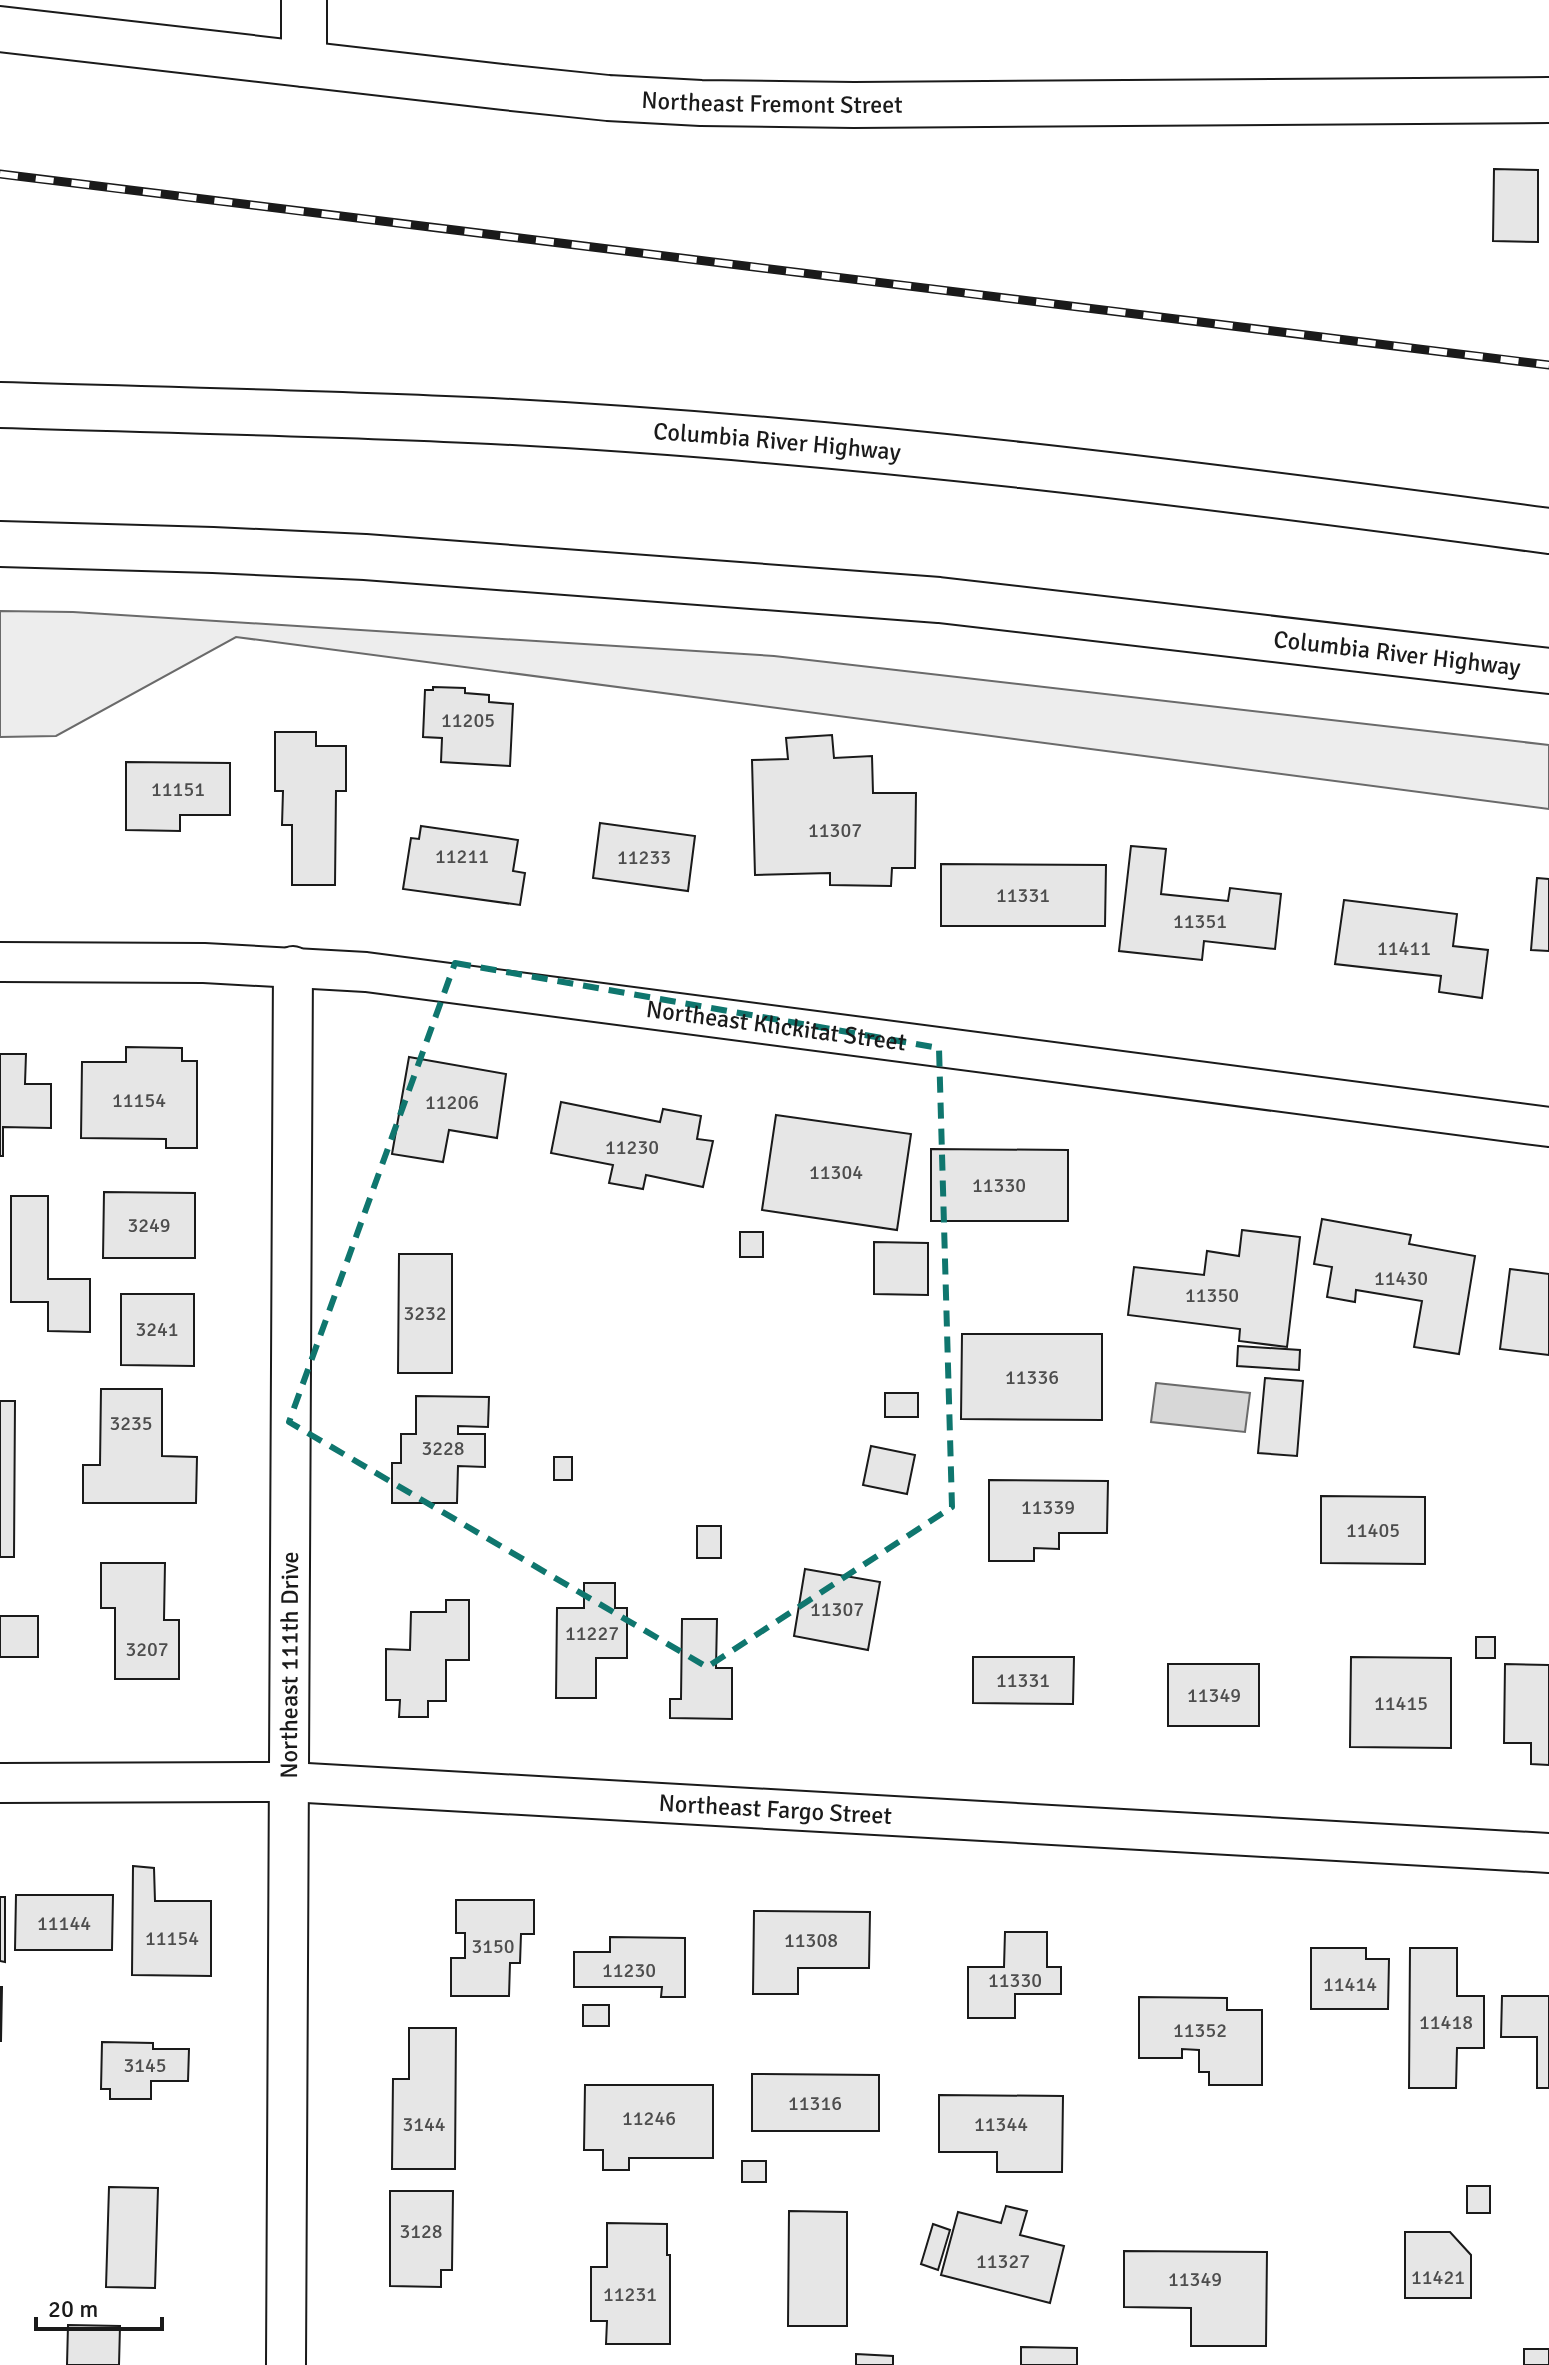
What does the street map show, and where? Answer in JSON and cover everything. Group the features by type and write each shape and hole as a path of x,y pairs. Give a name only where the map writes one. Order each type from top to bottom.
{"main road":[{"path":"304,0 304,64"},
{"name":"Northeast Fremont Street","path":"0,29 608,98 769,105 1549,100"},
{"name":"Columbia River Highway","path":"0,405 492,421 793,443 1100,472 1549,531"},
{"name":"Columbia River Highway","path":"0,544 365,557 939,600 1549,671"}],"street":[{"name":"Northeast Klickitat Street","path":"0,962 293,966 366,972 1549,1127"},
{"name":"Northeast 111th Drive","path":"286,2365 293,966"},
{"name":"Northeast Fargo Street","path":"0,1783 289,1782 1549,1853"}],"highlighted area":[{"path":"455,963 939,1048 952,1507 707,1667 289,1422"}],"shaded area":[{"path":"0,611 73,612 774,656 1549,745 1549,809 236,637 56,736 0,737"},
{"path":"1156,1383 1250,1393 1245,1432 1151,1422"}],"building":[{"path":"1494,169 1538,170 1538,242 1493,241"},
{"path":"433,687 465,688 465,693 489,695 489,702 513,704 510,766 441,762 442,738 423,737 425,690 433,690"},
{"path":"275,732 316,732 316,746 346,746 346,791 336,791 335,885 292,885 292,825 282,825 283,791 275,791"},
{"path":"832,735 834,758 872,756 873,793 916,793 915,868 892,868 891,886 830,885 830,873 755,875 752,760 788,759 786,738"},
{"path":"126,762 230,763 230,815 180,815 180,831 126,830"},
{"path":"600,823 695,836 688,891 593,878"},
{"path":"421,826 518,840 513,871 525,873 520,905 403,889 411,838 419,839"},
{"path":"1131,846 1166,849 1161,894 1228,901 1230,888 1281,894 1275,949 1204,941 1202,960 1119,951"},
{"path":"941,864 1106,865 1105,926 941,926"},
{"path":"1537,878 1549,879 1549,951 1531,950"},
{"path":"1344,900 1457,914 1453,946 1488,950 1482,998 1439,992 1441,976 1335,964"},
{"path":"126,1047 182,1048 182,1061 197,1061 197,1148 166,1148 166,1139 81,1138 82,1062 126,1062"},
{"path":"0,1054 26,1054 25,1084 51,1084 51,1128 3,1127 3,1156 0,1156"},
{"path":"409,1057 506,1074 497,1138 449,1130 443,1162 392,1154"},
{"path":"561,1102 660,1122 663,1109 701,1116 697,1139 713,1141 703,1187 646,1175 643,1189 609,1183 613,1165 551,1153"},
{"path":"776,1115 911,1134 897,1230 762,1210"},
{"path":"931,1149 1068,1150 1068,1221 931,1221"},
{"path":"104,1192 195,1193 195,1258 103,1258"},
{"path":"11,1196 48,1196 48,1279 90,1279 90,1332 48,1331 48,1302 11,1302"},
{"path":"1322,1219 1411,1235 1409,1244 1475,1256 1459,1354 1414,1347 1422,1301 1356,1290 1355,1302 1327,1297 1332,1267 1314,1264"},
{"path":"1242,1230 1300,1237 1287,1347 1239,1341 1240,1329 1128,1315 1134,1267 1204,1275 1207,1251 1239,1256"},
{"path":"740,1232 763,1232 763,1257 740,1257"},
{"path":"874,1242 928,1243 928,1295 874,1294"},
{"path":"399,1254 452,1254 452,1373 398,1373"},
{"path":"1510,1269 1549,1274 1549,1355 1500,1349"},
{"path":"121,1294 194,1294 194,1366 121,1365"},
{"path":"962,1334 1102,1334 1102,1420 961,1419"},
{"path":"1238,1346 1300,1350 1299,1370 1237,1366"},
{"path":"1265,1378 1303,1381 1297,1456 1258,1453"},
{"path":"101,1389 162,1389 162,1456 197,1457 196,1503 83,1503 83,1465 100,1465"},
{"path":"885,1393 918,1393 918,1417 885,1417"},
{"path":"416,1396 489,1397 488,1427 458,1426 458,1434 485,1434 485,1467 458,1466 457,1503 392,1503 392,1463 401,1463 401,1434 416,1434"},
{"path":"0,1401 15,1401 14,1557 0,1557"},
{"path":"871,1446 915,1455 907,1494 863,1485"},
{"path":"554,1457 572,1457 572,1480 554,1480"},
{"path":"989,1480 1108,1481 1107,1533 1059,1533 1059,1549 1034,1548 1034,1561 989,1561"},
{"path":"1321,1496 1425,1497 1425,1564 1321,1563"},
{"path":"697,1526 721,1526 721,1558 697,1558"},
{"path":"101,1563 165,1563 164,1620 179,1620 179,1679 115,1679 115,1608 101,1608"},
{"path":"805,1569 880,1582 868,1650 794,1636"},
{"path":"584,1583 615,1583 615,1608 627,1608 627,1658 596,1658 596,1698 556,1698 557,1608 584,1608"},
{"path":"446,1600 469,1600 469,1660 446,1660 446,1701 428,1701 428,1717 399,1717 400,1700 386,1700 386,1649 410,1650 411,1612 446,1612"},
{"path":"0,1616 38,1616 38,1657 0,1657"},
{"path":"682,1619 717,1619 716,1668 732,1668 732,1719 670,1718 670,1699 681,1699"},
{"path":"1476,1637 1495,1637 1495,1658 1476,1658"},
{"path":"973,1657 1074,1657 1073,1704 973,1703"},
{"path":"1351,1657 1451,1658 1451,1748 1350,1747"},
{"path":"1168,1664 1259,1664 1259,1726 1168,1726"},
{"path":"1505,1664 1549,1665 1549,1765 1531,1764 1531,1743 1504,1743"},
{"path":"133,1866 154,1868 155,1901 211,1901 211,1976 132,1975"},
{"path":"16,1895 113,1895 112,1950 15,1950"},
{"path":"0,1897 5,1897 5,1962 0,1961"},
{"path":"456,1900 534,1900 534,1934 521,1934 520,1963 510,1963 509,1996 451,1996 451,1958 465,1958 465,1933 456,1933"},
{"path":"754,1911 870,1912 869,1968 798,1968 798,1994 753,1994"},
{"path":"1005,1932 1047,1932 1047,1967 1061,1967 1061,1994 1015,1994 1015,2018 968,2018 968,1967 1004,1967"},
{"path":"610,1937 685,1938 685,1997 661,1997 662,1987 574,1987 574,1952 610,1952"},
{"path":"1311,1948 1366,1948 1366,1959 1389,1959 1388,2009 1311,2009"},
{"path":"1410,1948 1457,1948 1457,1996 1484,1996 1484,2048 1457,2048 1456,2088 1409,2088"},
{"path":"2,1987 1,2041 0,2041"},
{"path":"1502,1996 1549,1996 1549,2088 1537,2088 1537,2037 1501,2037"},
{"path":"1139,1997 1227,1998 1227,2010 1262,2010 1262,2085 1209,2085 1209,2072 1199,2072 1199,2050 1182,2049 1182,2058 1139,2058"},
{"path":"583,2005 609,2005 609,2026 583,2026"},
{"path":"409,2028 456,2028 455,2169 392,2169 393,2079 409,2079"},
{"path":"102,2042 153,2043 153,2049 189,2049 188,2081 151,2081 151,2099 110,2099 110,2089 101,2089"},
{"path":"752,2074 879,2075 879,2131 752,2131"},
{"path":"585,2085 713,2085 713,2158 629,2158 629,2170 603,2170 603,2150 584,2150"},
{"path":"939,2095 1063,2096 1062,2172 997,2172 997,2152 939,2152"},
{"path":"742,2161 766,2161 766,2182 742,2182"},
{"path":"1467,2186 1490,2186 1490,2213 1467,2213"},
{"path":"109,2187 158,2188 155,2288 106,2287"},
{"path":"390,2191 453,2191 452,2270 441,2270 441,2287 390,2286"},
{"path":"1006,2206 1027,2211 1020,2235 1064,2246 1050,2303 941,2275 958,2212 1001,2223"},
{"path":"789,2211 847,2212 847,2326 788,2326"},
{"path":"607,2223 667,2224 670,2344 606,2344 607,2321 591,2321 591,2267 607,2267"},
{"path":"933,2224 950,2230 938,2270 921,2264"},
{"path":"1405,2232 1450,2232 1471,2255 1471,2298 1405,2298"},
{"path":"1124,2251 1267,2252 1266,2346 1191,2346 1191,2308 1124,2307"},
{"path":"68,2325 120,2326 119,2365 67,2365"},
{"path":"1021,2347 1077,2348 1077,2365 1021,2365"},
{"path":"1524,2349 1549,2349 1549,2365 1524,2365"},
{"path":"856,2354 893,2356 893,2365 856,2365"}],"railway":[{"path":"0,174 1549,365"}]}
